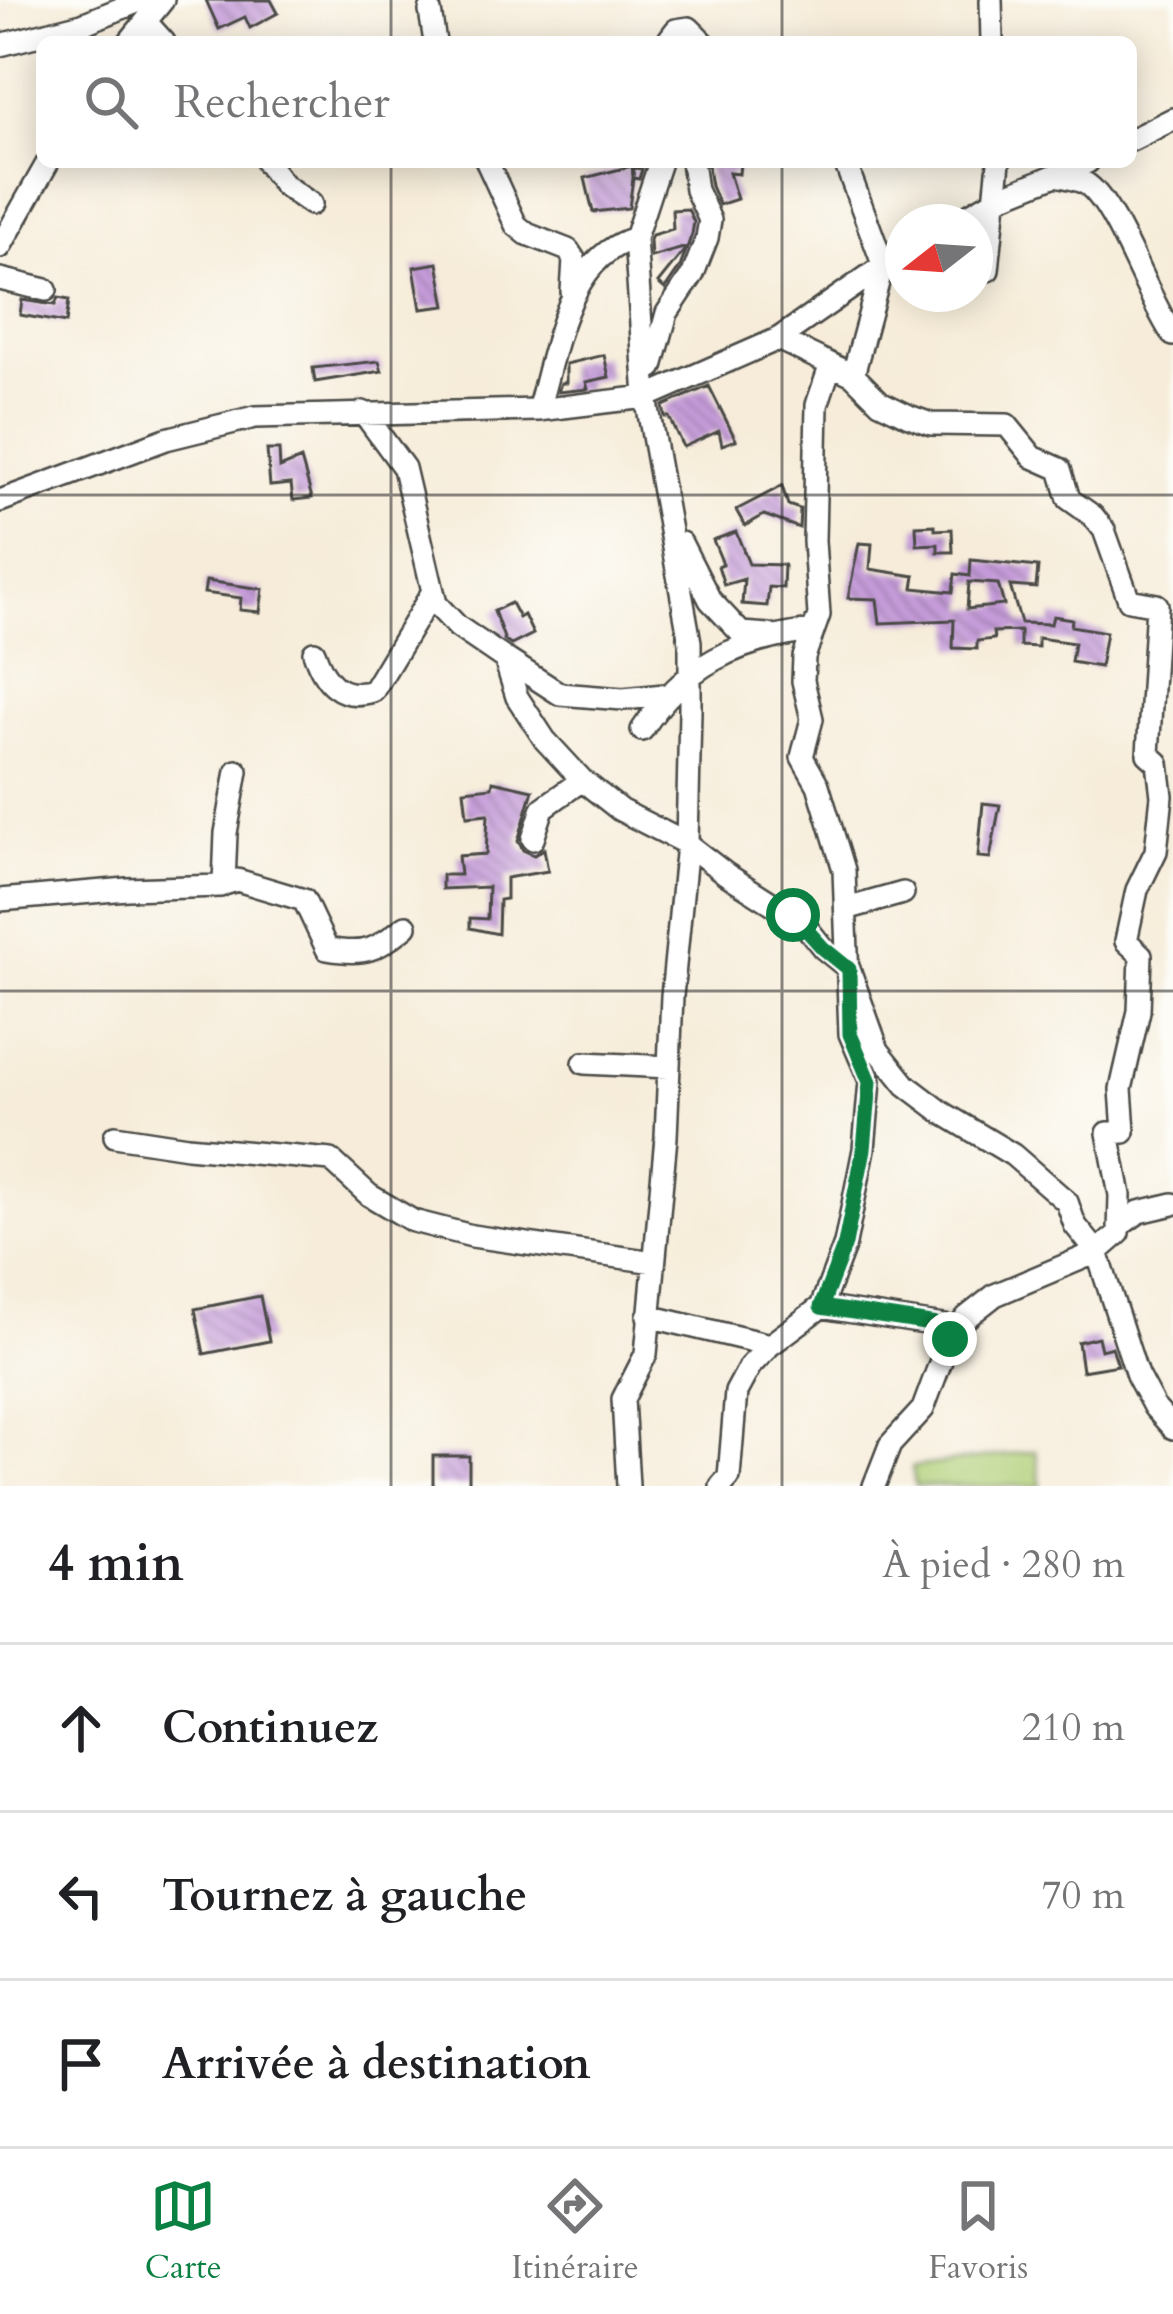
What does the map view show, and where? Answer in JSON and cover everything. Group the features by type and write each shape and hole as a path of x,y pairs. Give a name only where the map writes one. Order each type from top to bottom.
{"street":[{"path":"0,45 144,11 163,0"},
{"path":"991,0 992,36"},
{"path":"430,11 434,36"},
{"path":"672,36 676,30 689,28 697,36"},
{"path":"1137,137 1173,119"},
{"path":"0,247 45,168"},
{"path":"271,168 284,185 311,204"},
{"path":"490,168 516,225 568,250 574,259 571,304"},
{"path":"628,1486 622,1399 646,1354 686,844 690,676 690,643 646,397 635,238 658,168"},
{"path":"646,397 667,313 693,274 707,238 710,220 696,190 693,168"},
{"path":"848,168 885,242"},
{"path":"993,230 999,168"},
{"path":"988,204 1078,172 1111,218 1156,311 1173,335"},
{"path":"538,410 579,285 604,250 635,238"},
{"path":"0,501 166,439 255,417 538,410 646,397 778,339 885,264"},
{"path":"0,279 46,290"},
{"path":"853,375 885,281"},
{"path":"778,339 853,375 880,402 931,424 1006,425 1027,452 1060,469 1069,500 1099,522 1129,600 1157,604 1148,754 1158,763 1162,796 1156,851 1137,890 1126,941 1141,955 1138,1011 1121,1089 1124,1132 1108,1133 1120,1195 1118,1237 1097,1252 995,1295 957,1328 922,1409 890,1445 874,1486"},
{"path":"721,1486 729,1477 736,1392 750,1366 770,1345 821,1307 845,1244 864,1149 870,1082 850,1034 844,870 818,785 802,757 812,719 803,670 819,615 814,541 817,405 830,367"},
{"path":"363,412 404,468 432,593 458,627 560,694 623,699 664,695"},
{"path":"667,511 710,600 742,632 775,636"},
{"path":"314,652 326,681 337,689 359,695 373,691 432,593"},
{"path":"642,730 664,695 732,650 775,636 812,632"},
{"path":"505,659 518,697 545,740 582,780 652,830 686,844 803,922 823,948 849,969 873,1040 891,1069 943,1113 1013,1155 1067,1202 1075,1225 1097,1252 1137,1376 1154,1407 1173,1428"},
{"path":"224,884 226,833 237,771"},
{"path":"533,839 543,808 582,780"},
{"path":"0,900 237,880 304,900 327,949 357,954 381,946 406,926"},
{"path":"846,909 903,893"},
{"path":"584,1063 669,1067"},
{"path":"115,1136 187,1148 331,1160 369,1195 413,1221 472,1236 654,1262"},
{"path":"1119,1226 1139,1212 1173,1204"},
{"path":"821,1307 957,1328"},
{"path":"649,1316 770,1345"}],"green space":[{"path":"1036,1451 1041,1486 915,1486 912,1467"}],"building":[{"path":"206,0 271,0 278,13 250,28 245,17 219,29"},
{"path":"624,168 632,168 633,177 634,168 642,169 639,179 633,178 629,208 593,212 585,178"},
{"path":"708,168 740,168 739,174 729,173 737,199 719,205"},
{"path":"688,209 694,222 692,234 680,267 665,289 658,283 687,247 651,257 650,240 652,235 673,229 672,210"},
{"path":"438,263 446,306 421,309 414,267"},
{"path":"58,298 69,300 66,323 20,315 22,300 55,305"},
{"path":"604,355 609,377 586,382 588,389 558,392 561,383 566,383 566,364"},
{"path":"379,361 382,371 315,382 313,368"},
{"path":"709,386 736,440 722,445 719,431 683,447 663,406"},
{"path":"267,450 279,450 280,468 301,459 312,498 293,500 291,484 270,486"},
{"path":"782,486 788,505 800,509 799,528 764,515 745,526 736,510"},
{"path":"935,525 935,530 952,529 953,552 938,552 938,544 917,545 916,526"},
{"path":"736,532 749,564 784,565 783,588 769,587 767,606 742,604 744,579 724,585 718,566 723,564 713,540"},
{"path":"859,543 872,544 870,569 915,576 913,588 953,592 955,574 970,576 971,560 1038,567 1036,588 1010,586 1021,623 1051,624 1053,616 1072,619 1071,626 1106,632 1100,667 1071,662 1074,643 1038,638 1038,647 1020,646 1020,631 993,632 994,639 977,641 977,649 953,648 954,620 880,623 877,599 848,598","holes":["969,582 998,584 1004,605 967,609"]},
{"path":"206,581 263,589 260,612 240,610 241,598 204,593"},
{"path":"511,603 519,618 524,615 533,634 511,645 494,611"},
{"path":"493,781 533,790 518,841 534,855 544,849 548,871 506,878 506,899 499,900 498,934 470,928 470,918 487,919 488,887 442,889 442,875 460,875 458,856 486,854 488,814 467,816 464,790 492,787"},
{"path":"983,803 1000,805 990,858 978,857"},
{"path":"260,1296 269,1341 204,1354 195,1309"},
{"path":"1098,1337 1101,1350 1112,1347 1118,1365 1082,1371 1078,1342"},
{"path":"433,1456 469,1456 469,1486 433,1486"}],"route":[{"path":"793,915 849,969 850,1034 870,1082 864,1149 845,1244 821,1307 957,1328 950,1339"}]}
